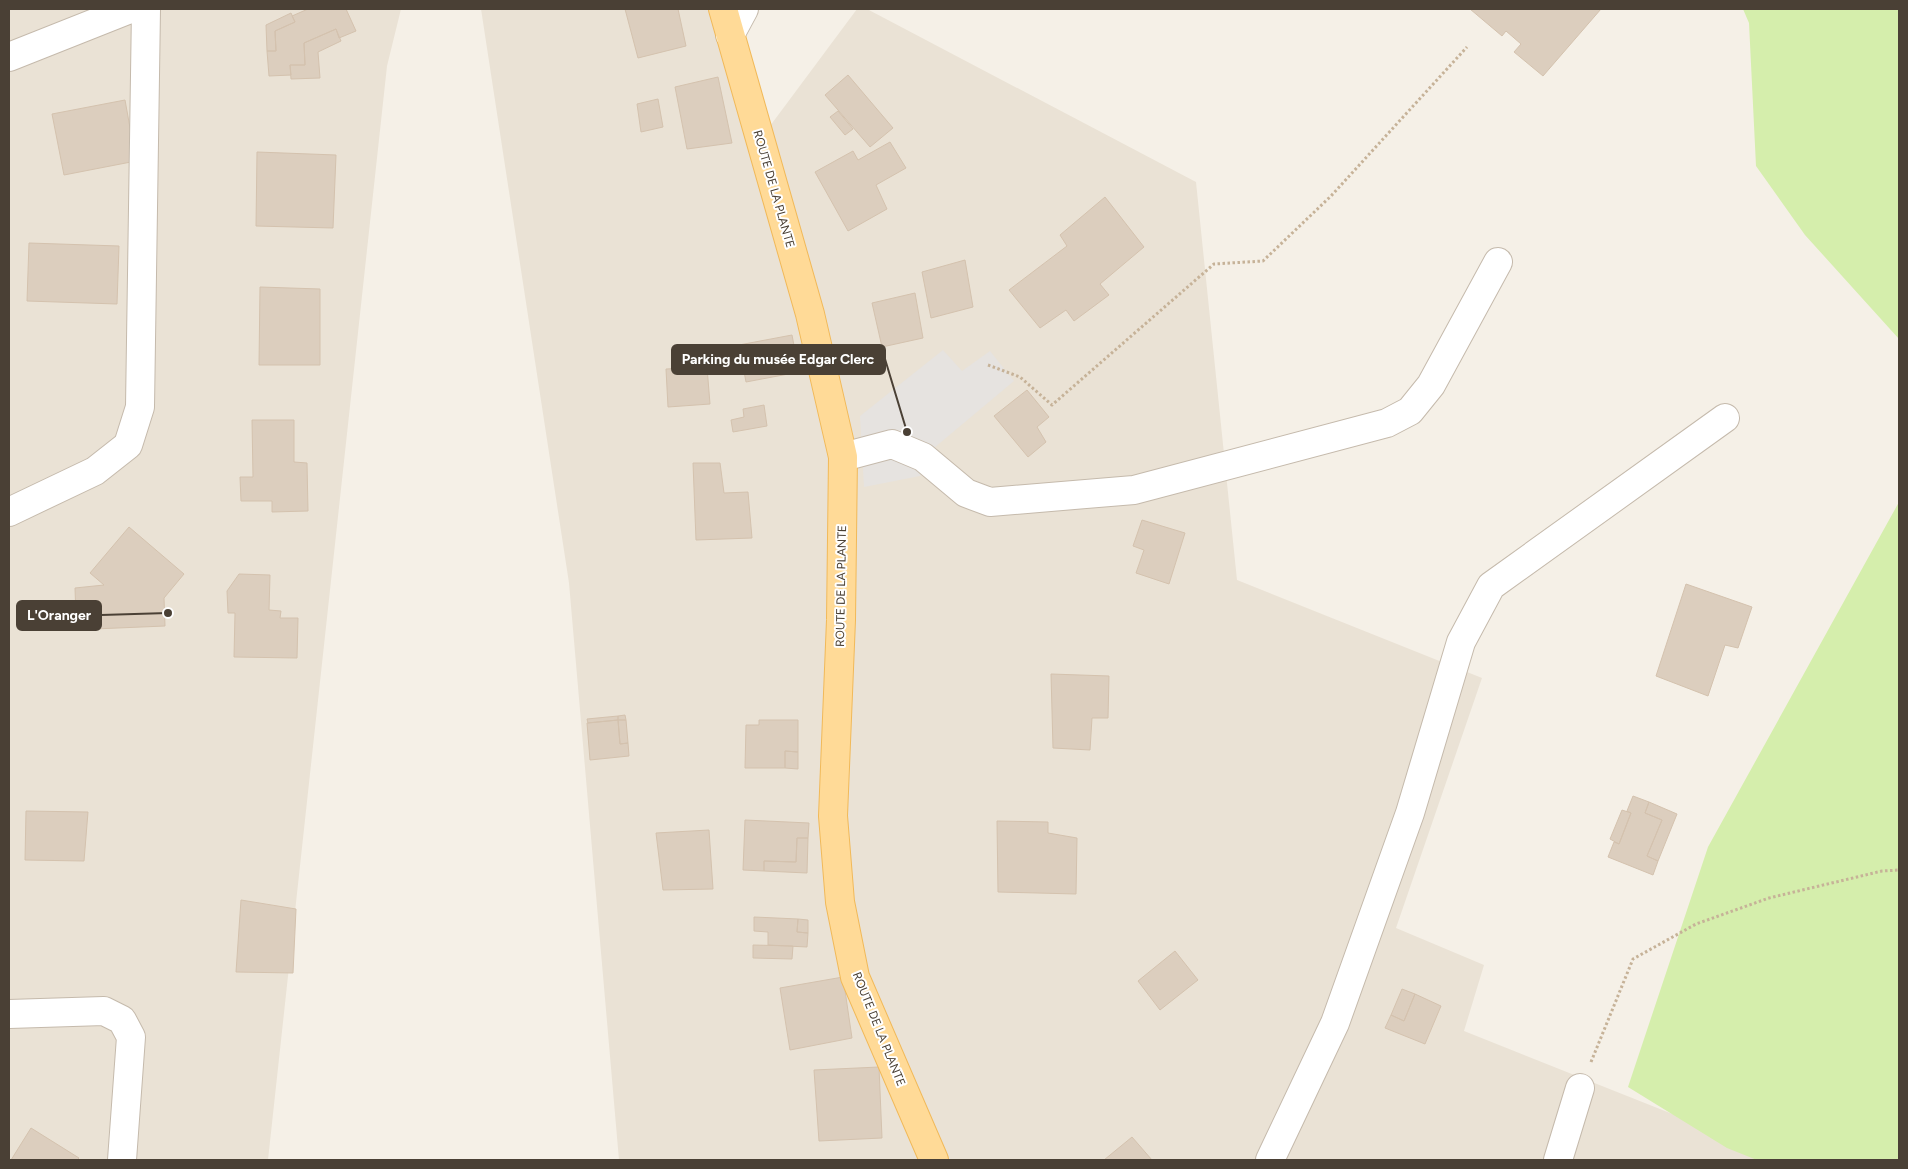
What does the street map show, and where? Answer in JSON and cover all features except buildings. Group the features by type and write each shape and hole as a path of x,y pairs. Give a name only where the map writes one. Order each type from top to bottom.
{"main road":[{"name":"ROUTE DE LA PLANTE","path":"724,9 730,36 810,314 843,456 841,620 833,816 840,902 855,977 934,1160"}],"street":[{"path":"9,57 130,9"},
{"path":"9,512 95,470 128,444 140,406 146,9"},
{"path":"730,36 744,9"},
{"path":"843,456 892,444 924,457 966,493 990,502 1134,490 1387,423 1410,411 1431,385 1498,262"},
{"path":"1270,1160 1335,1023 1410,813 1461,642 1490,586 1725,418"},
{"path":"9,1014 104,1010 122,1020 131,1037 122,1160"},
{"path":"1558,1160 1580,1088"}],"path":[{"path":"988,366 1020,377 1052,405 1214,264 1264,261 1331,196 1467,46"},
{"path":"1580,1088 1633,959 1696,924 1769,898 1882,871 1899,870"}],"shaded area":[{"path":"9,9 401,9 387,66 268,1160 9,1160"},
{"path":"481,9 715,9 750,153 857,9 867,9 1196,182 1237,580 1482,678 1396,928 1484,965 1464,1031 1788,1160 619,1160 569,583"},
{"path":"943,350 962,371 990,351 1014,381 934,448 920,476 864,487 860,416"}],"green space":[{"path":"1743,9 1899,9 1899,339 1805,235 1756,166 1749,23"},
{"path":"1899,502 1899,1160 1757,1160 1727,1148 1628,1087 1708,847"}],"place":[{"name":"Parking du musée Edgar Clerc","path":"907,432"},
{"name":"L'Oranger","path":"168,613"}]}
